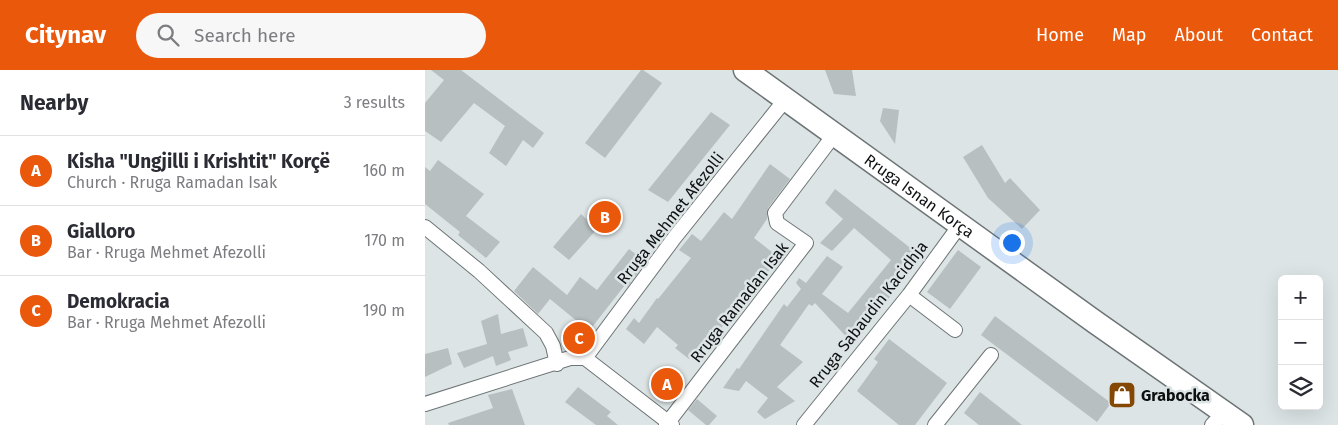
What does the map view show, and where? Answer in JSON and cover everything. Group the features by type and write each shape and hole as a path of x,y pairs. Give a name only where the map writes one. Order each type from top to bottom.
{"main road":[{"name":"Rruga Isnan Korça","path":"745,70 960,225 1226,421"}],"street":[{"name":"Rruga Mehmet Afezolli","path":"585,358 675,237 785,100"},
{"name":"Rruga Ramadan Isak","path":"669,424 807,243 777,223 775,213 834,135"},
{"name":"Rruga Sabaudin Kacidhja","path":"804,425 909,295 960,225"},
{"path":"425,227 479,271 546,333 553,346 557,364"},
{"path":"909,295 955,330"},
{"path":"935,425 991,355"},
{"path":"425,404 557,364 571,358 585,358 669,424"}],"building":[{"path":"431,70 461,70 544,133 533,148 523,140 506,166 489,153 505,126 474,103 441,142 425,131 425,103 444,80"},
{"path":"641,70 662,83 605,158 585,143"},
{"path":"825,70 852,70 856,96 834,94"},
{"path":"883,108 899,110 895,144 880,121"},
{"path":"711,112 730,125 668,202 648,190"},
{"path":"982,145 1005,183 1010,178 1040,210 1022,229 988,198 963,157"},
{"path":"438,160 484,194 466,216 500,242 486,258 458,235 460,232 425,204 425,167 430,171"},
{"path":"770,164 790,179 768,208 767,219 754,238 782,260 773,271 770,269 745,304 742,302 714,337 710,334 689,359 675,348 678,345 657,327 644,344 626,329 634,318 639,323 657,298 691,258 679,250 692,234 701,241 724,212 732,219"},
{"path":"835,189 913,250 889,286 894,291 853,344 815,303 812,306 809,304 780,345 803,362 777,387 795,401 765,419 757,412 768,398 746,381 739,391 723,388 737,368 739,369 784,304 787,307 801,289 796,283 799,278 806,283 827,256 843,267 822,294 848,313 891,260 854,228 832,251 820,243 843,219 825,203"},
{"path":"581,214 597,229 569,260 553,247"},
{"path":"629,249 646,262 627,287 625,285 589,331 550,299 538,314 514,291 533,267 567,295 580,277 597,290"},
{"path":"958,250 981,267 950,309 927,292"},
{"path":"498,314 501,334 523,328 528,346 508,352 511,360 496,366 493,356 464,368 457,353 487,344 481,321"},
{"path":"995,316 1111,403 1097,422 981,335"},
{"path":"889,339 947,383 915,425 899,425 857,391 878,362 874,359"},
{"path":"448,348 452,364 425,377 425,354"},
{"path":"662,370 683,388 675,399 673,397 671,399 652,384"},
{"path":"578,387 611,412 607,416 618,425 596,425 565,402"},
{"path":"512,389 525,425 449,425 448,423 493,408 488,395"},
{"path":"980,392 1022,425 979,425 964,413"},
{"path":"697,399 717,416 709,425 706,425 688,410"}],"place":[{"name":"Gialloro","path":"605,217"},
{"name":"Demokracia","path":"579,338"},
{"name":"Kisha \"Ungjilli i Krishtit\" Korçë","path":"667,384"},
{"name":"Grabocka","path":"1122,395"}]}
